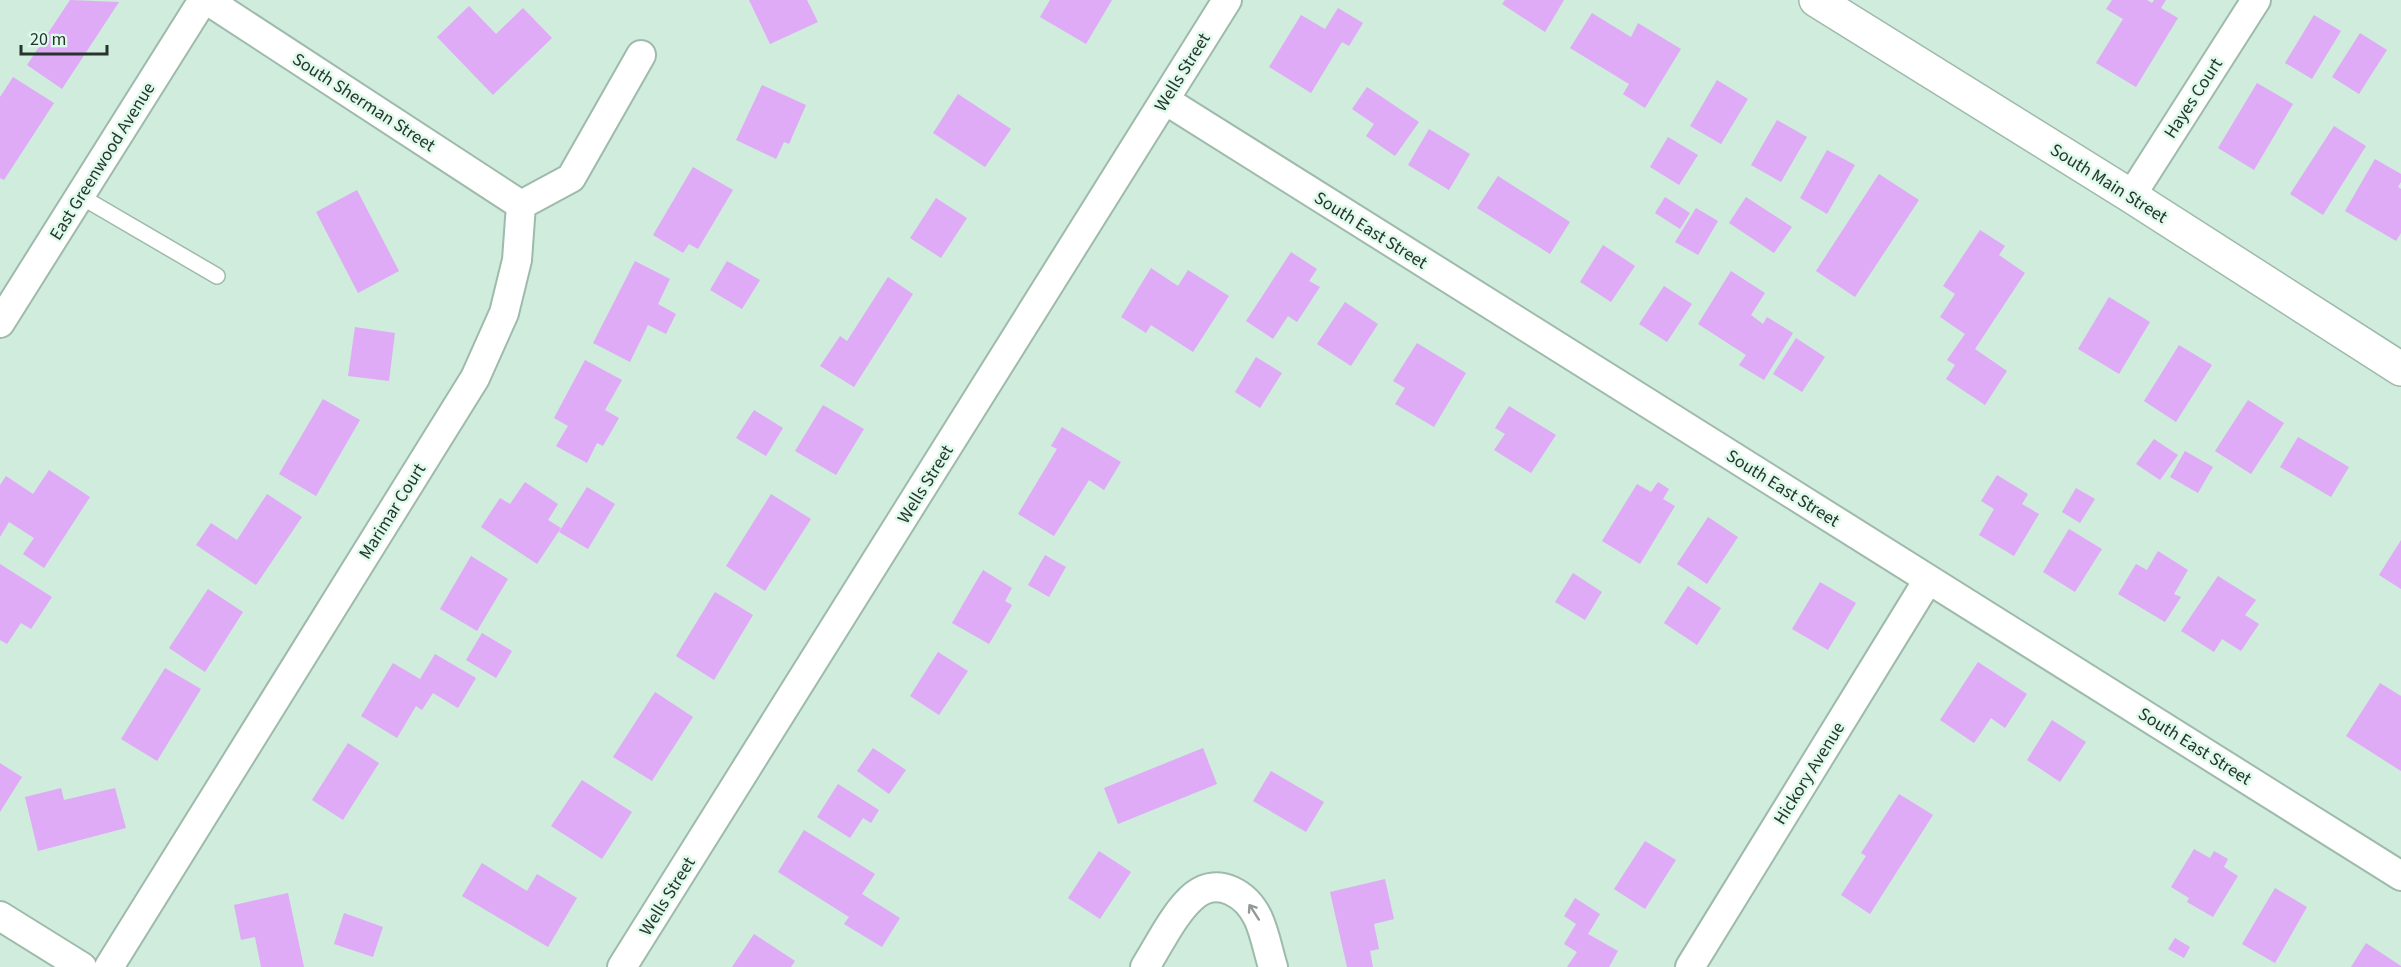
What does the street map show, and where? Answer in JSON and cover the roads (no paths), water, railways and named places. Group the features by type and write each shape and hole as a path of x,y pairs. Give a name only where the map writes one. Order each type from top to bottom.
{"street":[{"name":"East Greenwood Avenue","path":"0,323 205,0"},
{"name":"South Sherman Street","path":"205,0 522,205"},
{"name":"Wells Street","path":"622,967 1227,0"},
{"name":"South Main Street","path":"1816,0 2131,196 2401,369"},
{"name":"Hayes Court","path":"2131,196 2256,0"},
{"path":"522,205 571,178 641,55"},
{"name":"South East Street","path":"1165,100 2401,876"},
{"name":"Marimar Court","path":"109,967 475,378 504,313 517,260 522,205"},
{"name":"Hickory Avenue","path":"1690,967 1928,580"},
{"path":"1145,967 1182,910 1196,894 1224,887 1239,894 1259,919 1273,967"},
{"path":"0,916 82,967"}],"lane":[{"path":"80,196 217,276"}]}
